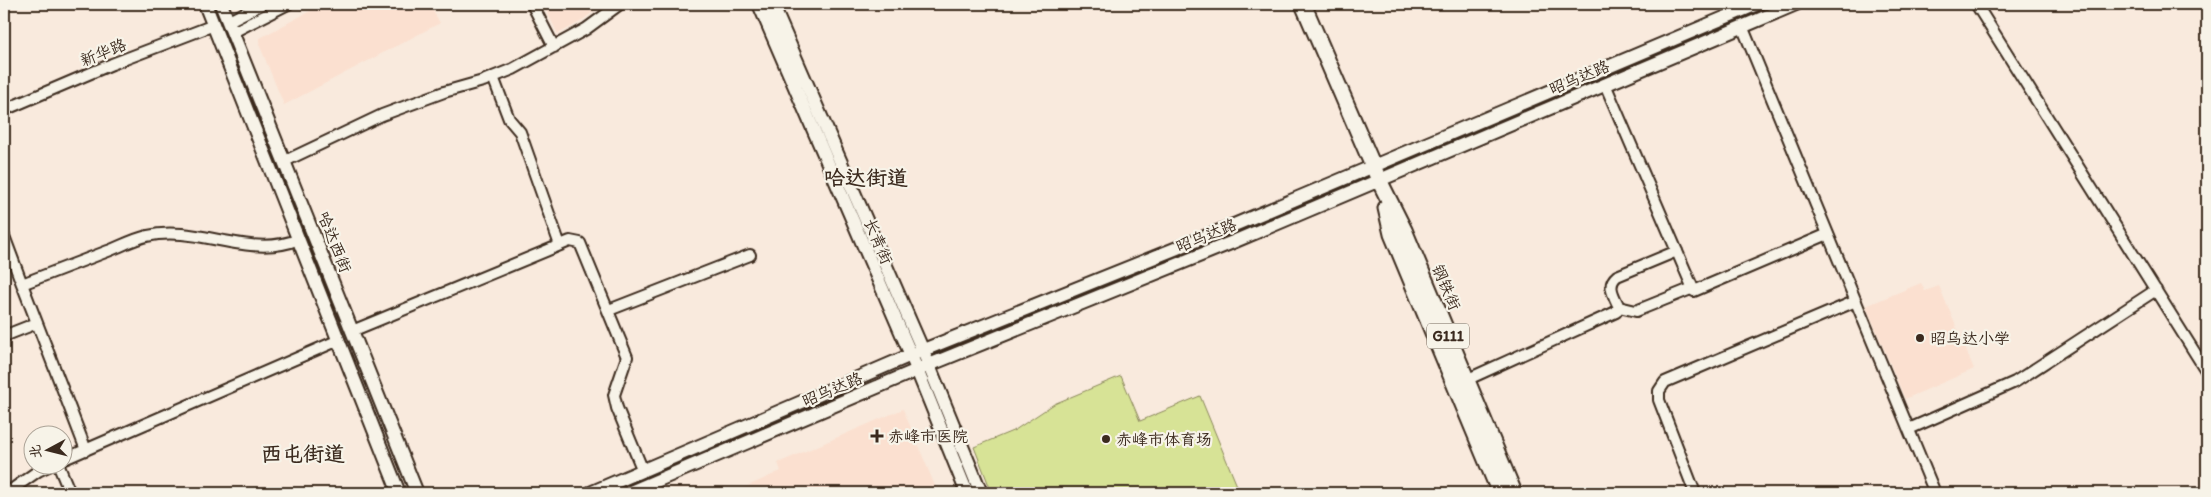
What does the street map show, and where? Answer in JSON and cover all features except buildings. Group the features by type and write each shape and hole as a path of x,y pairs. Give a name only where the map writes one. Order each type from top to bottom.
{"highway":[{"name":"钢铁街","path":"1303,4 1376,173 1404,230 1514,493"},
{"name":"钢铁街","path":"1376,173 1392,234 1500,493"}],"main road":[{"name":"哈达西街","path":"205,4 399,493"},
{"name":"哈达西街","path":"221,4 417,493"},
{"name":"长青街","path":"759,4 917,353"},
{"name":"长青街","path":"772,4 923,368 967,493"},
{"name":"昭乌达路","path":"628,493 923,368 1233,242 1376,173 1757,4"},
{"name":"昭乌达路","path":"590,493 917,353 1218,232 1605,84 1796,4"},
{"name":"长青街","path":"923,368 981,493"}],"street":[{"path":"231,27 262,4"},
{"path":"231,27 288,4"},
{"path":"532,4 554,47"},
{"path":"285,161 382,115 493,77 586,29 620,4"},
{"path":"1976,4 2207,372"},
{"name":"新华路","path":"4,110 112,64 214,26"},
{"path":"1742,26 1935,493"},
{"path":"493,77 509,118 520,132 560,245"},
{"path":"1605,84 1694,291 1828,234"},
{"path":"4,236 86,450"},
{"path":"22,284 147,236 208,237 259,245 289,243 299,239"},
{"path":"352,331 560,245 570,242 580,243 627,357 614,395 617,408 643,471"},
{"path":"1619,308 1610,286 1611,280 1677,251"},
{"path":"609,310 750,255"},
{"path":"1619,308 1636,311 1693,288"},
{"path":"1908,429 2015,382 2156,290"},
{"path":"1695,493 1659,400 1659,391 1665,382 1856,301"},
{"path":"1466,380 1616,312 1619,308"},
{"path":"4,336 37,323"},
{"path":"72,456 339,340"},
{"path":"6,493 34,474"},
{"path":"62,474 70,493"}],"shaded area":[{"path":"323,4 429,4 440,23 284,105 259,44 260,38"},
{"path":"543,4 603,4 580,22 558,34"},
{"name":"昭乌达小学","path":"1921,283 1925,291 1939,286 1974,369 1905,399 1866,306"},
{"name":"赤峰市医院","path":"903,409 938,493 732,493 781,471 778,463"}],"green space":[{"name":"赤峰市体育场","path":"1121,376 1140,421 1200,396 1240,493 992,493 974,447 1015,430 1054,404"}],"place":[{"name":"昭乌达小学","path":"1920,338"},
{"name":"赤峰市医院","path":"877,436"},
{"name":"赤峰市体育场","path":"1106,439"}],"district":[{"name":"哈达街道","path":"866,178"},
{"name":"西屯街道","path":"303,454"}]}
